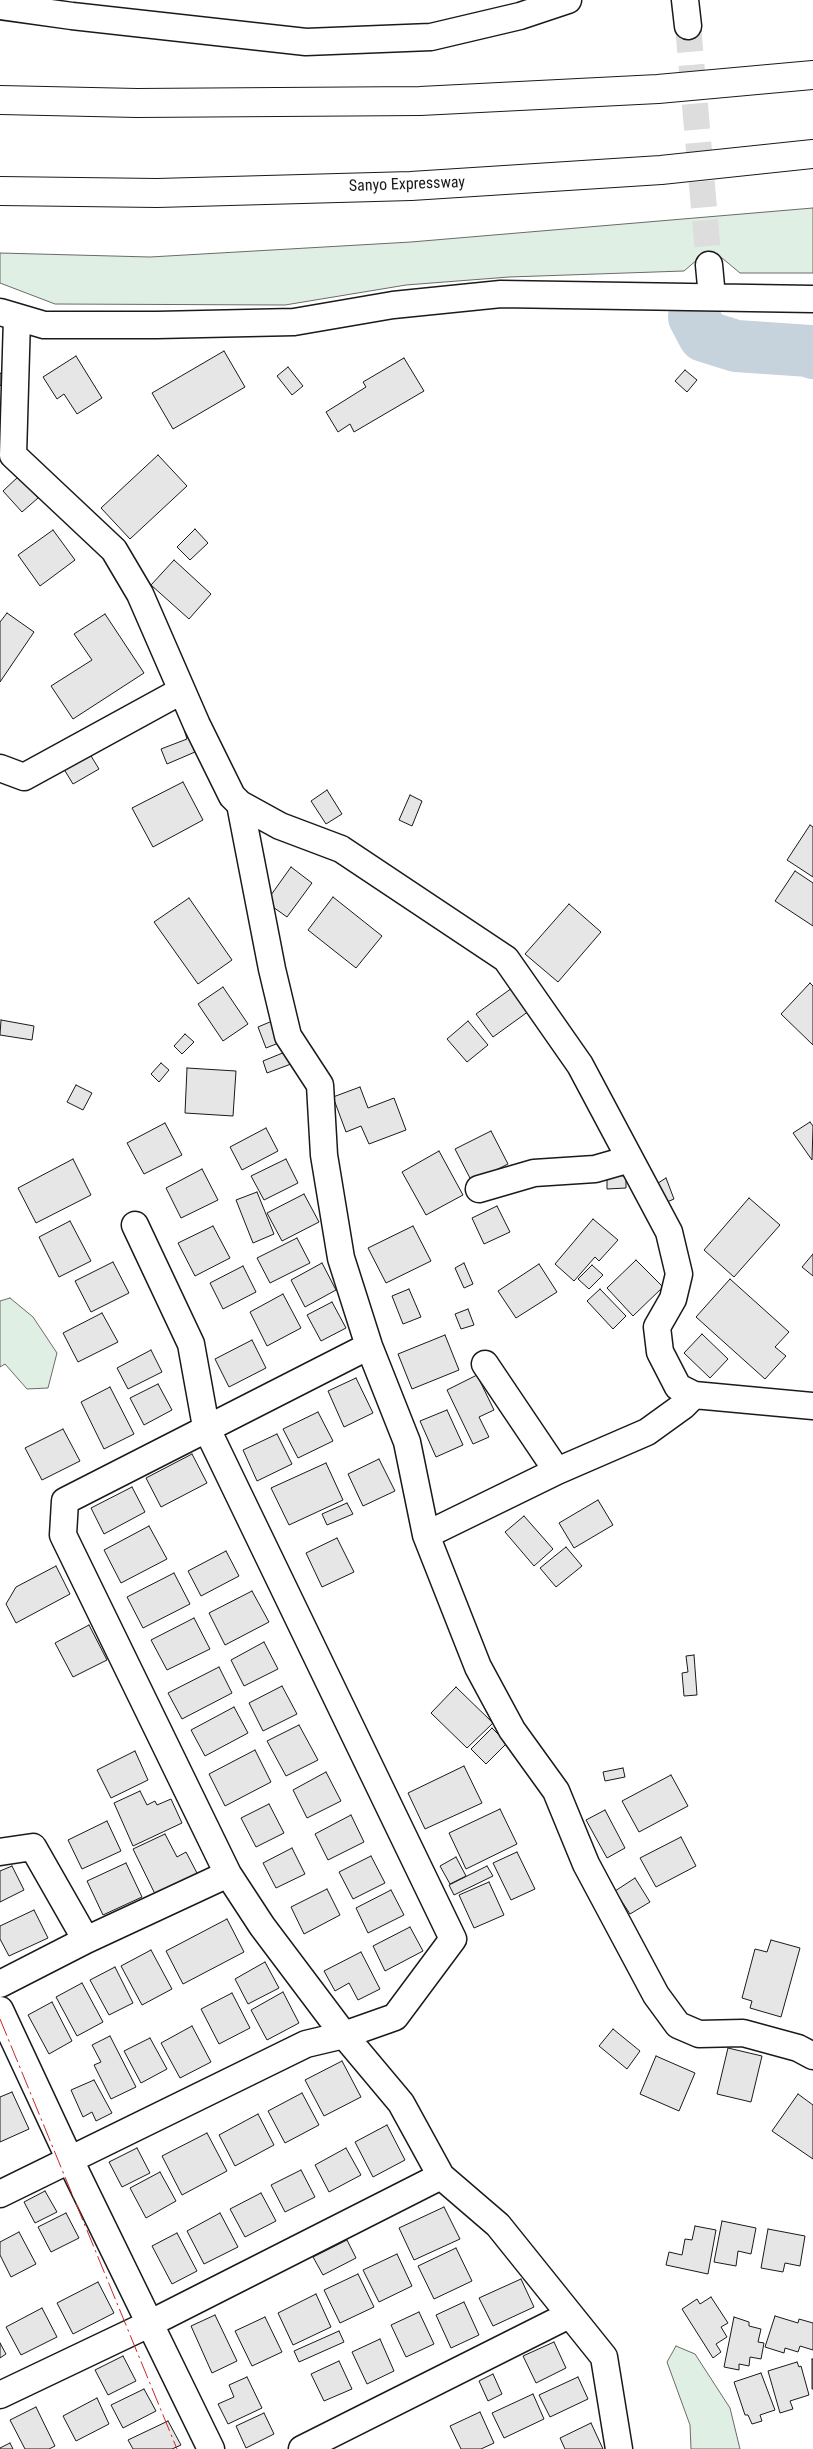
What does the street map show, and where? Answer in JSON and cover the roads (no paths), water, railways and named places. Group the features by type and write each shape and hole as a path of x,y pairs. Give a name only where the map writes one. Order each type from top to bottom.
{"highway":[{"path":"0,100 137,103 420,101 658,89 813,75"},
{"name":"Sanyo Expressway","path":"0,191 157,193 411,186 661,170 813,154"}],"street":[{"path":"0,6 72,16 306,42 431,37 520,16 568,0"},
{"path":"685,0 688,26"},
{"path":"709,265 712,297"},
{"path":"813,299 501,294 393,305 294,322 44,325 8,315 7,452 114,550 140,594 181,691 232,796 240,804 280,826 341,849 506,959 580,1065 669,1232 680,1274 673,1299 657,1327 660,1352 678,1387 694,1395 813,1406"},
{"path":"0,768 24,777 181,691"},
{"path":"240,804 272,969 288,1036 320,1085 324,1156 341,1258 369,1346 407,1442 426,1536 478,1667 512,1730 556,1791 586,1864 656,1995 678,2025 699,2034 743,2033 798,2048 813,2056"},
{"path":"479,1189 534,1173 595,1169 630,1159"},
{"path":"0,2194 306,2044 344,2035 395,2016 453,1939 206,1428 191,1344 135,1225"},
{"path":"369,1346 65,1501 63,1535 228,1874 262,1926 344,2035 401,2103 441,2176 498,2225 604,2357 619,2449"},
{"path":"485,1364 557,1471"},
{"path":"426,1536 557,1471 647,1432 683,1406 694,1395"},
{"path":"0,1852 33,1848 86,1940"},
{"path":"0,1984 86,1940 228,1874"},
{"path":"0,2010 70,2160 211,2449"},
{"path":"0,2395 149,2324 441,2176"},
{"path":"302,2449 569,2315"}],"waterway":[{"path":"694,317 704,336 736,346 810,351 813,353"}],"tunnel":[{"path":"688,26 709,265"}]}
